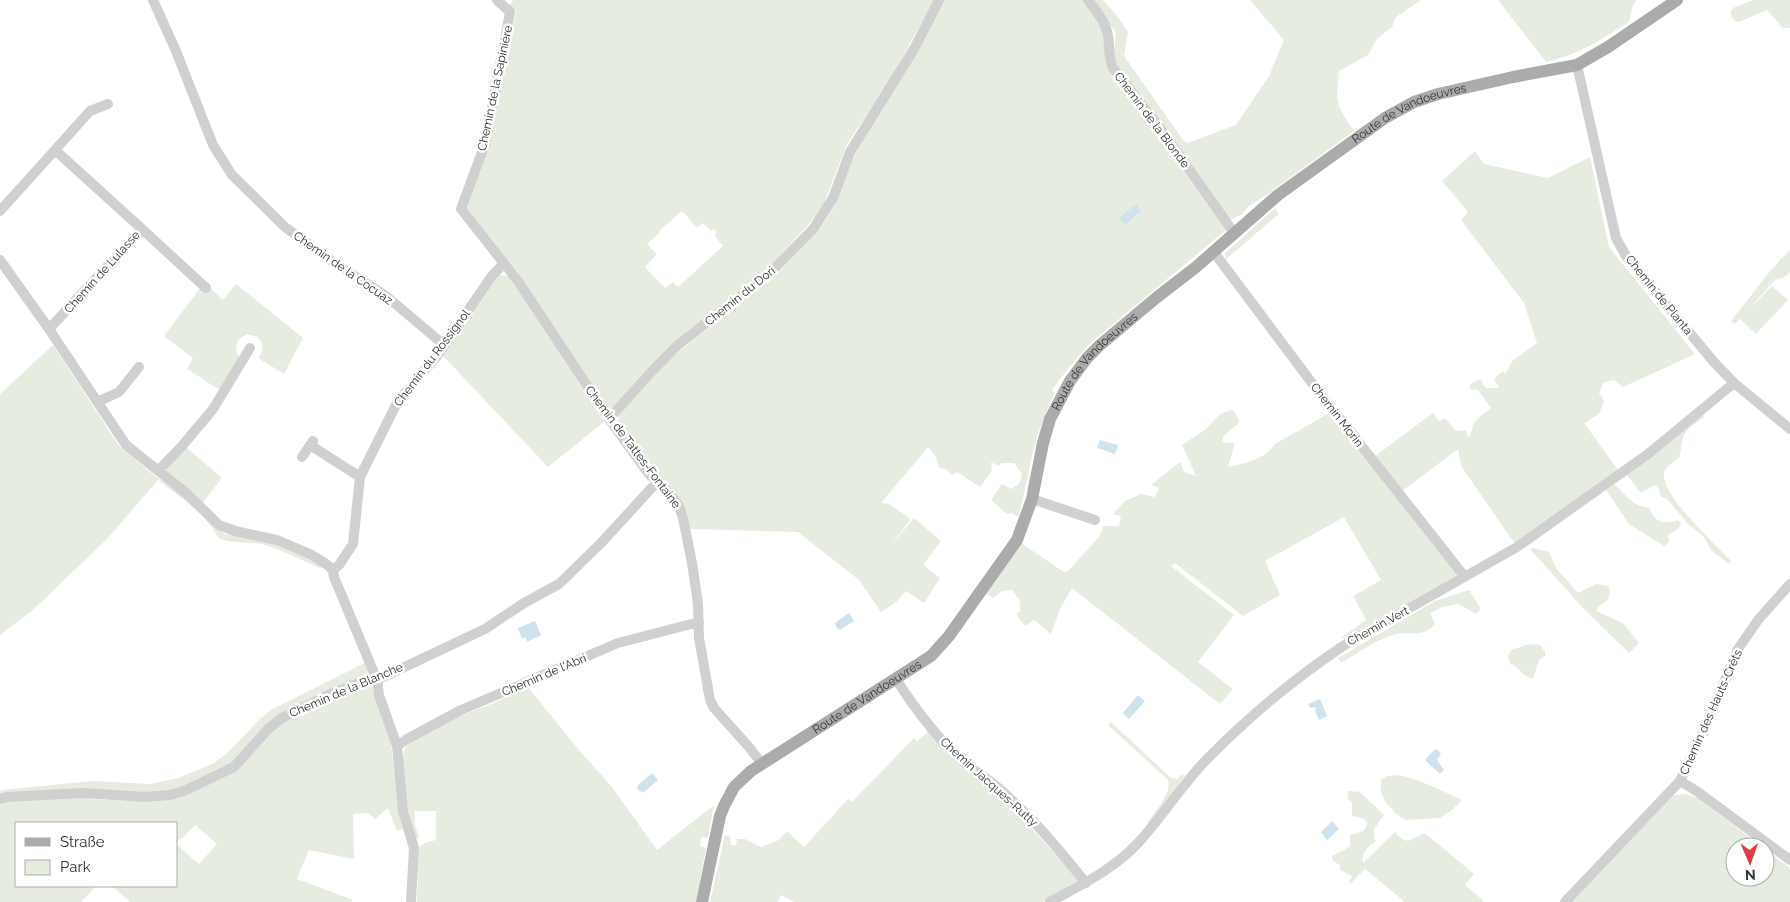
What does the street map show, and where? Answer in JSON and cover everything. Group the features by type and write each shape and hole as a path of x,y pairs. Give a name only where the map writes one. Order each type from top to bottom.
{"main road":[{"name":"Route de Vandoeuvres","path":"702,902 720,816 725,802 738,782 751,771 930,656 949,636 1014,545 1032,499 1050,419 1064,391 1077,371 1100,345 1196,267 1278,195 1327,158 1402,108 1438,94 1577,65 1677,0"}],"street":[{"name":"Chemin de la Cocuaz","path":"154,0 213,145 232,175 286,227 333,262 386,296 444,345"},
{"name":"Chemin de la Sapinière","path":"461,209 486,144 510,12 497,0"},
{"name":"Chemin du Dori","path":"609,419 673,350 769,274 814,228 833,198 850,152 914,49 939,0"},
{"name":"Chemin de la Blonde","path":"1088,0 1106,24 1109,37 1109,56 1113,68 1159,127 1234,232"},
{"name":"Chemin de Planta","path":"1577,65 1616,238 1626,256 1713,361 1734,383 1790,429"},
{"path":"0,211 90,111 108,104"},
{"name":"Chemin de Lulasse","path":"49,329 142,229 55,150"},
{"name":"Chemin de Tattes-Fontaine","path":"461,209 518,281 609,419 657,482 674,499 683,518 698,604 699,638 712,704 762,764"},
{"path":"142,229 206,288"},
{"name":"Chemin Morin","path":"1214,251 1315,387 1465,577"},
{"path":"0,260 49,329 126,445 190,497 219,525 235,531 278,540 310,554 333,570 377,680 379,695 397,746 403,811 414,848 411,902"},
{"name":"Chemin du Rossignol","path":"333,570 339,565 353,544 360,477 398,401 444,345 491,277 504,263"},
{"path":"158,471 223,394 250,348"},
{"path":"97,402 119,392 139,367"},
{"name":"Chemin Vert","path":"1050,902 1086,882 1120,859 1138,843 1207,758 1281,692 1343,646 1518,547 1648,454 1734,383"},
{"path":"302,457 312,442 360,477"},
{"name":"Chemin de la Blanche","path":"0,799 82,793 145,797 179,793 234,767 268,729 282,718 331,694 365,681 377,680 485,629 524,603 559,584 602,542 657,482"},
{"path":"1032,499 1095,520"},
{"name":"Chemin des Hauts-Crêts","path":"1565,902 1680,781 1702,735 1738,648 1758,620 1790,584"},
{"name":"Chemin de l'Abri","path":"397,746 461,710 618,643 699,622"},
{"name":"Chemin Jacques-Rutty","path":"896,679 918,711 943,742 965,762 1003,791 1025,812 1086,882"},
{"path":"1680,781 1698,792 1790,860"}],"green space":[{"path":"513,0 934,0 890,80 847,144 823,206 809,224 767,269 672,345 643,373 614,407 606,409 515,268 464,208 480,172 490,142 516,11 509,6","holes":["682,211 697,228 703,223 711,231 714,229 717,233 714,235 723,246 678,287 673,282 665,288 645,267 657,254 647,244"]},
{"path":"943,0 1084,0 1104,30 1106,56 1110,70 1226,230 1093,341 1052,390 1055,393 1037,437 1018,517 1012,513 1007,514 991,500 1002,484 1011,489 1019,484 1022,474 1014,463 1002,463 998,466 991,462 992,471 980,487 957,472 952,475 946,469 939,468 936,457 928,447 881,503 889,504 911,519 889,548 914,518 941,541 923,565 940,578 924,603 906,591 896,602 881,612 859,580 798,532 690,529 687,514 682,503 622,430 618,420 620,413 664,364 771,280 820,229 834,207 852,160"},
{"path":"1092,0 1103,0 1128,32 1124,56 1187,143 1236,125 1269,76 1284,40 1250,0 1421,0 1396,17 1392,27 1377,39 1368,55 1339,71 1338,103 1354,131 1249,206 1241,215 1230,220 1115,63 1116,33"},
{"path":"1498,0 1636,0 1629,22 1580,51 1546,62"},
{"path":"1753,0 1790,0 1790,28 1783,28 1767,10 1739,22 1734,20 1730,13 1733,8"},
{"path":"1475,151 1484,164 1548,178 1590,157 1609,247 1695,354 1623,387 1614,380 1603,383 1599,393 1604,401 1599,414 1584,423 1618,470 1515,544 1461,466 1458,449 1401,492 1374,457 1433,413 1439,421 1445,418 1456,431 1466,430 1468,438 1476,421 1491,408 1478,390 1470,389 1470,384 1480,379 1486,388 1499,388 1494,379 1502,372 1506,373 1512,361 1537,343 1524,303 1461,220 1468,212 1442,181"},
{"path":"1275,208 1279,214 1226,259 1225,253"},
{"path":"1790,250 1790,272 1783,278 1776,279 1744,314 1772,286 1788,300 1756,334 1740,319 1735,324 1731,321 1770,271"},
{"path":"497,276 509,276 513,281 604,422 548,467 443,356"},
{"path":"236,284 303,338 284,374 258,358 262,350 261,343 258,337 247,334 238,340 236,349 239,359 221,391 187,369 193,358 164,336 201,287 207,293 211,289 223,300"},
{"path":"53,345 119,446 156,477 181,494 216,528 225,534 248,536 288,547 326,567 320,568 269,546 218,538 200,513 158,480 108,538 33,610 0,635 0,394"},
{"path":"1231,410 1234,411 1239,420 1238,424 1223,436 1223,442 1234,443 1228,467 1260,457 1275,444 1331,412 1458,575 1345,640 1342,637 1366,620 1353,596 1381,580 1344,517 1265,561 1280,595 1243,616 1175,563 1171,566 1234,615 1198,662 1233,689 1220,704 1072,588 1060,609 1051,634 1034,620 1025,626 1016,614 1020,611 1020,601 1012,590 1002,591 993,598 986,594 1021,543 1064,572 1068,571 1099,537 1104,526 1119,526 1121,516 1113,514 1125,501 1141,494 1155,497 1159,488 1151,485 1180,462 1184,472 1196,476 1182,445 1206,429 1220,414"},
{"path":"1703,415 1704,417 1690,427 1683,437 1679,457 1665,471 1665,483 1680,507 1691,520 1731,561 1729,564 1712,551 1703,536 1688,524 1667,499 1661,497 1659,489 1655,485 1641,493 1626,474"},
{"path":"186,447 222,478 202,504 166,472 166,468"},
{"path":"1614,484 1638,505 1649,508 1660,521 1678,520 1681,524 1679,528 1668,535 1669,542 1664,546 1629,524 1606,490"},
{"path":"1530,549 1549,552 1556,568 1578,593 1597,584 1608,586 1610,593 1608,599 1597,608 1597,611 1624,624 1639,643 1629,653 1583,608"},
{"path":"1469,590 1481,609 1476,614 1458,604 1442,607 1430,613 1435,623 1428,631 1389,636 1341,663 1338,658 1435,601"},
{"path":"1535,644 1541,646 1545,656 1539,660 1533,679 1526,676 1510,663 1508,657 1511,650"},
{"path":"365,663 368,671 367,676 291,710 232,764 180,790 150,794 89,789 0,794 1,790 92,781 150,784 178,778 214,763 226,754 271,710"},
{"path":"366,685 373,690 391,744 399,815 403,829 397,831 388,808 375,819 368,813 353,814 354,859 309,850 297,879 353,900 351,902 130,902 113,887 178,887 178,846 199,864 217,844 195,825 182,839 178,840 178,822 15,822 15,887 95,887 81,902 0,902 0,802 86,796 87,799 132,801 210,782 272,727 298,712"},
{"path":"528,687 612,787 657,850 714,805 708,837 701,838 700,846 706,848 696,902 417,902 419,847 427,842 436,840 436,811 415,811 415,825 419,838 416,839 402,772 404,752 408,744 445,722"},
{"path":"1111,722 1171,778 1177,779 1182,774 1184,776 1150,823 1148,822 1168,790 1168,780 1108,725"},
{"path":"928,729 996,789 1078,879 1079,883 1043,902 794,902 781,895 777,902 710,902 725,835 730,837 731,845 736,845 737,839 745,839 761,847 779,840 787,831 804,847 848,799 852,802 914,738 917,741 927,733"},
{"path":"1395,775 1421,781 1462,800 1440,818 1406,820 1396,814 1387,804 1381,792 1381,780 1387,776"},
{"path":"1348,791 1360,792 1384,815 1374,829 1375,842 1365,851 1363,863 1395,832 1402,839 1408,841 1425,833 1474,874 1465,885 1485,902 1405,902 1365,869 1350,884 1352,876 1340,870 1340,865 1333,861 1332,856 1350,846 1350,835 1363,831 1367,823 1363,818 1352,816 1352,802 1348,799"},
{"path":"1685,794 1698,798 1749,837 1725,837 1725,887 1775,887 1775,857 1790,868 1790,902 1571,902 1674,795"}],"water":[{"path":"1136,204 1141,211 1125,225 1119,218"},
{"path":"1100,440 1118,445 1115,454 1097,448"},
{"path":"849,613 854,621 840,630 837,629 835,623"},
{"path":"535,621 541,635 527,642 526,637 522,639 518,628"},
{"path":"1138,695 1145,701 1129,719 1123,713"},
{"path":"1320,699 1327,716 1319,720 1315,711 1316,707 1310,708 1308,704"},
{"path":"1437,749 1441,754 1437,760 1444,770 1440,774 1425,760"},
{"path":"652,773 658,780 644,792 639,791 637,788 639,784"},
{"path":"1332,821 1339,829 1327,840 1321,832"}]}
